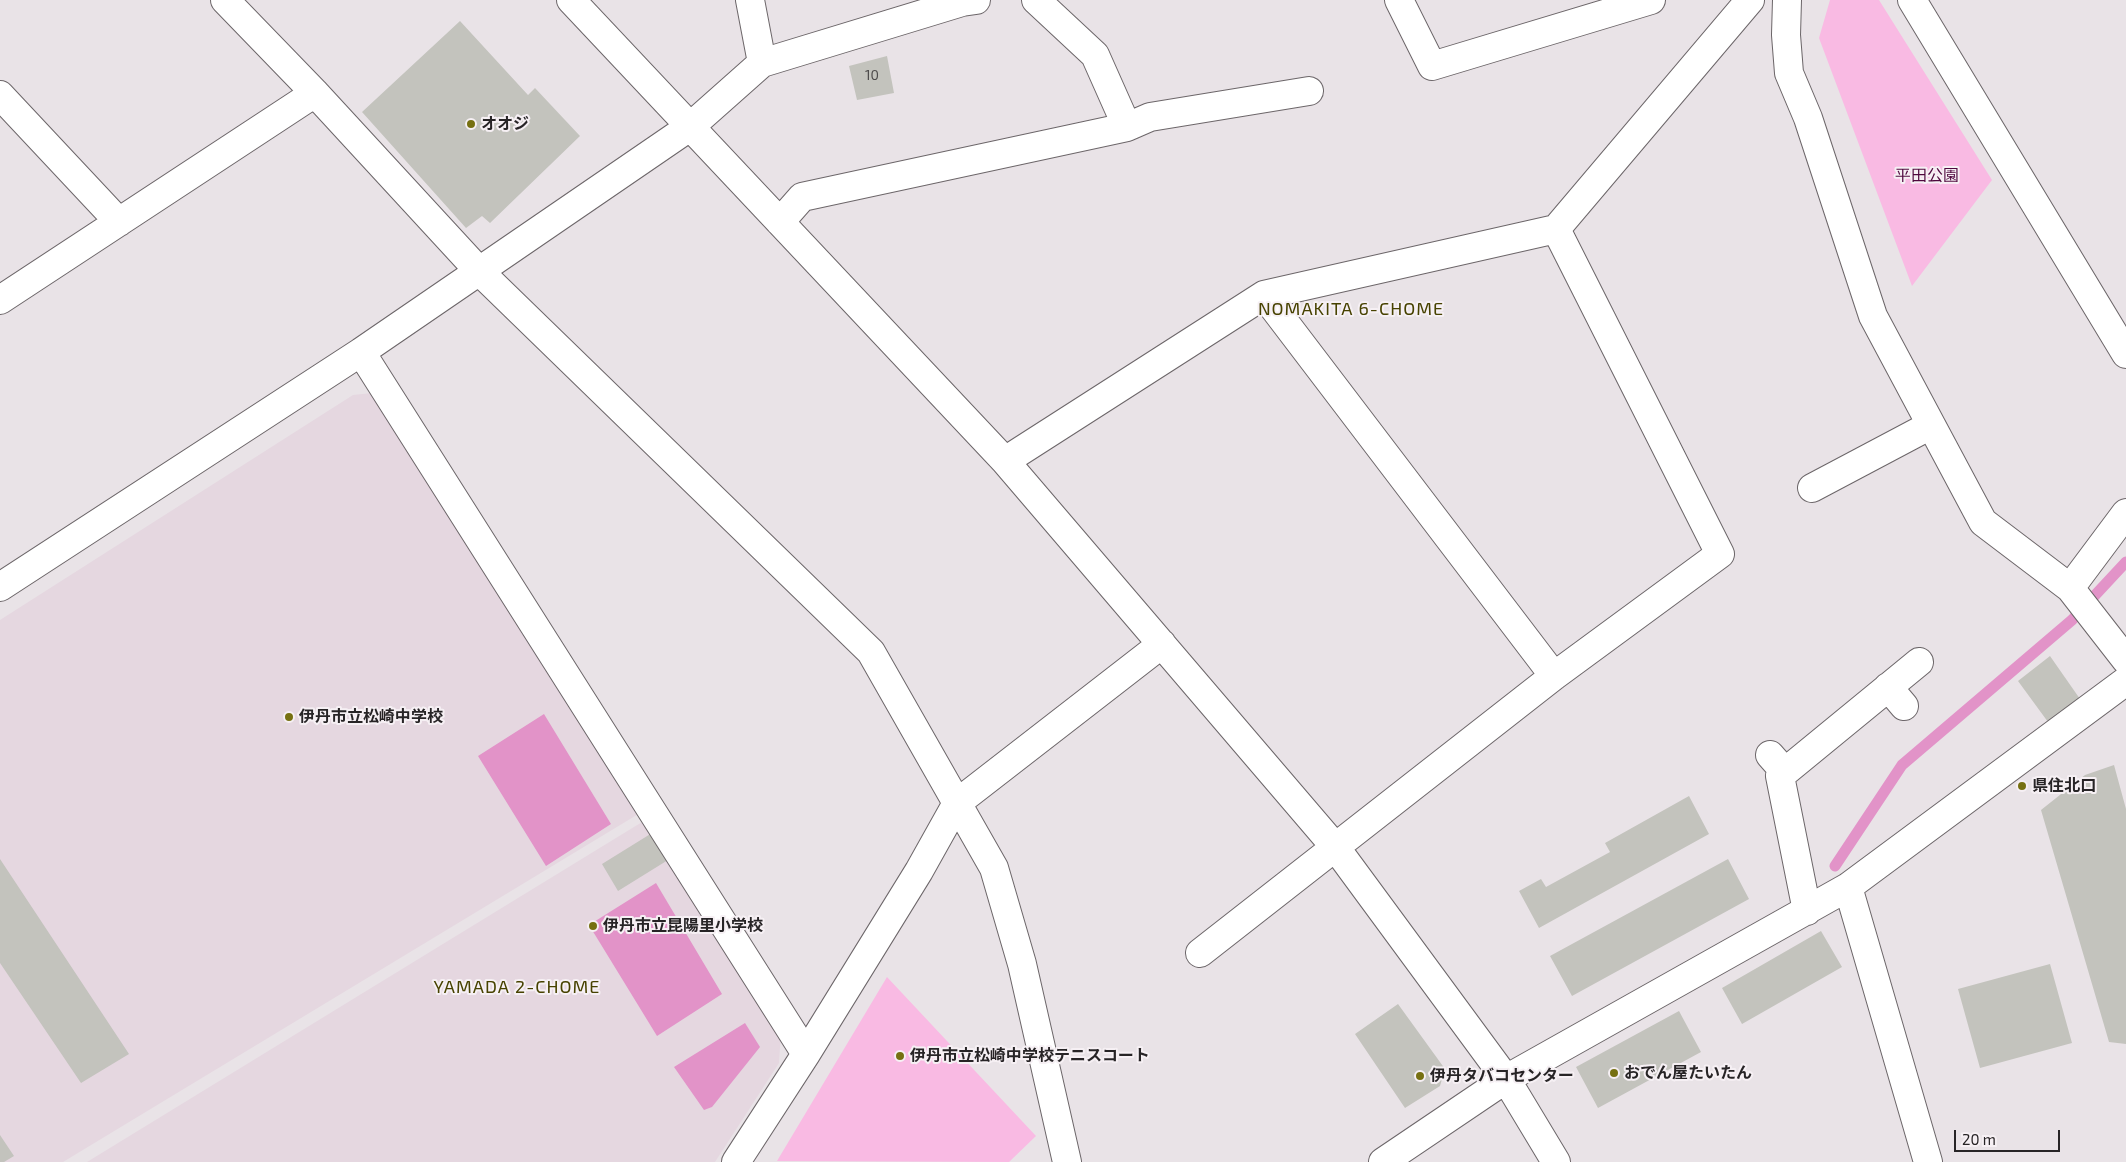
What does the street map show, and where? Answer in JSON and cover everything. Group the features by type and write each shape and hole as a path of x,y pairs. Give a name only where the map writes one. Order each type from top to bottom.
{"street":[{"path":"225,0 315,93 479,271 871,652 994,868 1022,964 1066,1162"},
{"path":"570,0 691,126 1005,461 1336,848 1506,1079 1556,1162"},
{"path":"750,0 762,63"},
{"path":"0,587 362,352 691,126 762,63 962,2 976,0"},
{"path":"1036,0 1095,54 1127,127"},
{"path":"1399,0 1432,66 1651,0"},
{"path":"1005,461 1264,296 1556,229 1750,0"},
{"path":"1787,0 1786,36 1790,73 1808,118 1873,316 1983,522 2070,588 2126,660"},
{"path":"1912,0 2126,354"},
{"path":"780,222 802,198 1127,127 1150,117 1310,91"},
{"path":"0,300 315,93"},
{"path":"0,95 119,222"},
{"path":"1200,953 1554,676 1720,554 1556,229"},
{"path":"1264,296 1554,676"},
{"path":"362,352 806,1054"},
{"path":"1812,488 1931,425"},
{"path":"2070,588 2126,513"},
{"path":"736,1162 806,1054 919,871 957,803 1162,644"},
{"path":"1807,911 1777,763 1896,696 1919,662"},
{"path":"1383,1162 1506,1079 1848,887 2126,681"},
{"path":"1848,887 1928,1162"}],"shaded area":[{"name":"伊丹市立松崎中学校","path":"372,393 640,813 63,1162 0,1162 0,620 353,395"},
{"path":"544,714 611,824 546,866 478,756"},
{"name":"伊丹市立昆陽里小学校","path":"647,819 781,1032 779,1063 715,1162 87,1162"},
{"path":"656,883 722,994 657,1036 589,925"},
{"path":"745,1023 760,1047 712,1107 704,1110 674,1067"}],"green space":[{"name":"平田公園","path":"1830,0 1879,0 1992,180 1912,286 1819,38"},
{"name":"伊丹市立松崎中学校テニスコート","path":"887,977 1036,1136 1009,1162 777,1161"}],"building":[{"name":"オオジ","path":"460,21 528,95 535,88 580,136 490,223 482,216 466,228 362,112"},
{"path":"887,56 894,93 857,100 849,66"},
{"path":"2050,656 2080,699 2048,722 2018,681"},
{"path":"2114,765 2126,809 2126,1044 2109,1042 2041,810 2085,775"},
{"path":"1689,796 1709,834 1539,928 1519,891 1541,879 1546,887 1610,852 1605,843"},
{"path":"652,833 668,860 618,891 602,864"},
{"path":"0,859 129,1054 81,1083 0,963"},
{"path":"1728,859 1749,899 1572,996 1550,956"},
{"path":"1821,931 1842,967 1742,1024 1722,988"},
{"path":"2050,964 2072,1043 1980,1068 1958,989"},
{"path":"1398,1004 1445,1069 1440,1086 1405,1108 1355,1034"},
{"path":"1679,1011 1701,1052 1598,1108 1576,1067"},
{"path":"0,1135 14,1156 4,1162 0,1162"}],"waterway":[{"path":"1835,866 1902,765 2072,620 2126,562"}],"place":[{"name":"オオジ","path":"471,124"},
{"name":"伊丹市立松崎中学校","path":"289,717"},
{"name":"県住北口","path":"2022,786"},
{"name":"伊丹市立昆陽里小学校","path":"593,926"},
{"name":"伊丹市立松崎中学校テニスコート","path":"900,1056"},
{"name":"おでん屋たいたん","path":"1614,1073"},
{"name":"伊丹タバコセンター","path":"1420,1076"}],"district":[{"name":"NOMAKITA 6-CHOME","path":"1351,309"},
{"name":"YAMADA 2-CHOME","path":"517,987"}]}
